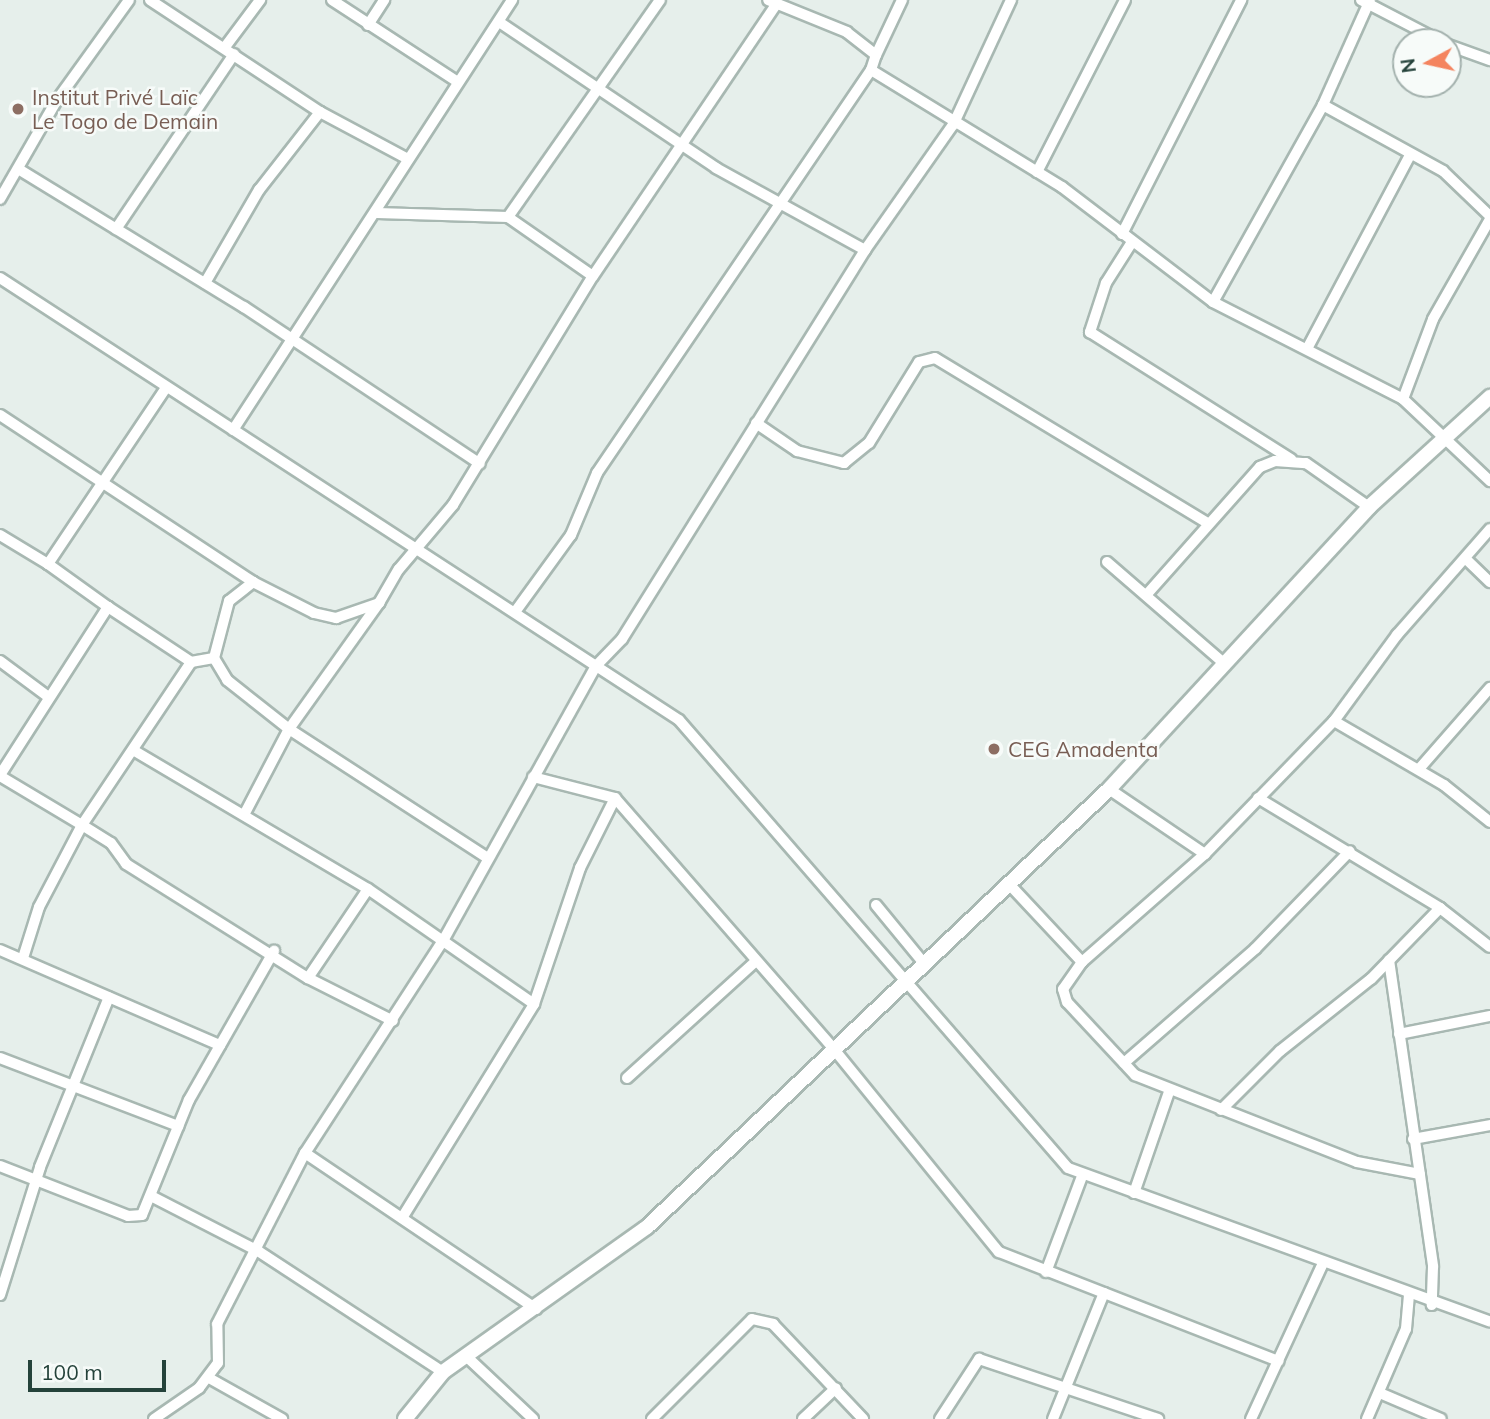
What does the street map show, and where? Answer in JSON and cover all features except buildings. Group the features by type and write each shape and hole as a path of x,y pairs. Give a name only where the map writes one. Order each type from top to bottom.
{"street":[{"path":"0,199 20,170 57,100 129,0"},
{"path":"150,0 230,50 320,113 408,159"},
{"path":"116,229 260,0"},
{"path":"331,0 458,82"},
{"path":"368,25 384,0"},
{"path":"233,430 289,338 377,213 408,159 512,0"},
{"path":"508,218 603,87 660,0"},
{"path":"515,612 570,535 597,473 778,201 871,70 902,0"},
{"path":"154,1419 209,1378 218,1363 217,1324 258,1251 305,1153 444,939 486,857 596,666 622,639 865,250 953,125 1011,0"},
{"path":"1037,172 1125,0"},
{"path":"1122,234 1241,0"},
{"path":"1213,302 1323,105 1366,1 1416,28"},
{"path":"245,813 289,729 480,464 593,276 686,144 772,2 847,32 876,55"},
{"path":"499,22 603,87 686,144 778,201 865,250"},
{"path":"1462,50 1490,60"},
{"path":"871,70 953,125 1037,172 1213,302 1308,347 1403,399 1490,481"},
{"path":"1323,105 1443,171 1490,218 1433,319 1403,399"},
{"path":"205,283 259,190 320,113"},
{"path":"1308,347 1410,155"},
{"path":"20,170 205,283 480,464"},
{"path":"377,213 508,218 593,276"},
{"path":"1132,242 1106,283 1090,332 1369,507"},
{"path":"0,278 165,389 417,548 679,720 907,976 1029,1130 1082,1176 1134,1193 1322,1265 1409,1294 1432,1305 1490,1322"},
{"path":"756,423 797,451 844,463 869,443 919,362 935,358 1209,524"},
{"path":"48,564 100,480 165,389"},
{"path":"405,1419 443,1372 536,1309 647,1227 922,961 1009,884 1109,789 1369,507 1490,397"},
{"path":"0,415 253,582 327,617 379,603"},
{"path":"1148,593 1260,467 1292,459"},
{"path":"1420,1174 1357,1162 1169,1092 1124,1063 1067,1002 1063,989 1082,962 1205,854 1334,721 1397,635 1467,560 1490,529"},
{"path":"0,535 48,564 191,662 214,658"},
{"path":"1467,560 1490,582"},
{"path":"1107,562 1148,593 1226,665"},
{"path":"253,582 229,601 214,658 228,680 289,729 486,857"},
{"path":"108,607 46,695 0,776 111,843 126,864 274,951 308,978 393,1020"},
{"path":"0,661 46,695"},
{"path":"23,958 39,907 82,825 191,662"},
{"path":"1419,769 1490,688"},
{"path":"1334,721 1419,769 1490,822"},
{"path":"133,750 245,813 368,889 534,1003"},
{"path":"533,777 615,798 754,963 833,1048 982,1236 999,1252 1278,1360"},
{"path":"1109,789 1205,854"},
{"path":"402,1218 534,1003 580,868 615,798"},
{"path":"1258,798 1350,851 1440,908 1490,947"},
{"path":"1124,1063 1255,949 1350,851"},
{"path":"1009,884 1082,962"},
{"path":"308,978 368,889"},
{"path":"876,905 922,961"},
{"path":"1221,1110 1389,960 1440,908"},
{"path":"0,950 220,1045"},
{"path":"0,1166 128,1216 142,1215 153,1197 178,1126 220,1045 274,951"},
{"path":"1389,960 1420,1174 1432,1305"},
{"path":"627,1078 754,963"},
{"path":"1,1288 36,1180 75,1088 109,997"},
{"path":"1399,1034 1490,1016"},
{"path":"0,1058 178,1126"},
{"path":"1134,1193 1169,1092"},
{"path":"1413,1139 1490,1125"},
{"path":"305,1153 536,1309"},
{"path":"1046,1272 1082,1176"},
{"path":"153,1197 258,1251 443,1372"},
{"path":"1251,1419 1322,1265"},
{"path":"1053,1419 1104,1293"},
{"path":"1367,1419 1380,1394 1391,1353 1406,1329 1409,1294"},
{"path":"652,1419 752,1319 773,1324 863,1419"},
{"path":"466,1356 533,1419"},
{"path":"940,1419 979,1359 1158,1419"},
{"path":"209,1378 282,1419"},
{"path":"803,1419 836,1388"},
{"path":"1380,1394 1441,1419"}],"place":[{"name":"Institut Privé Laïc Le Togo de Demain","path":"18,109"},
{"name":"CEG Amadenta","path":"994,749"}]}
